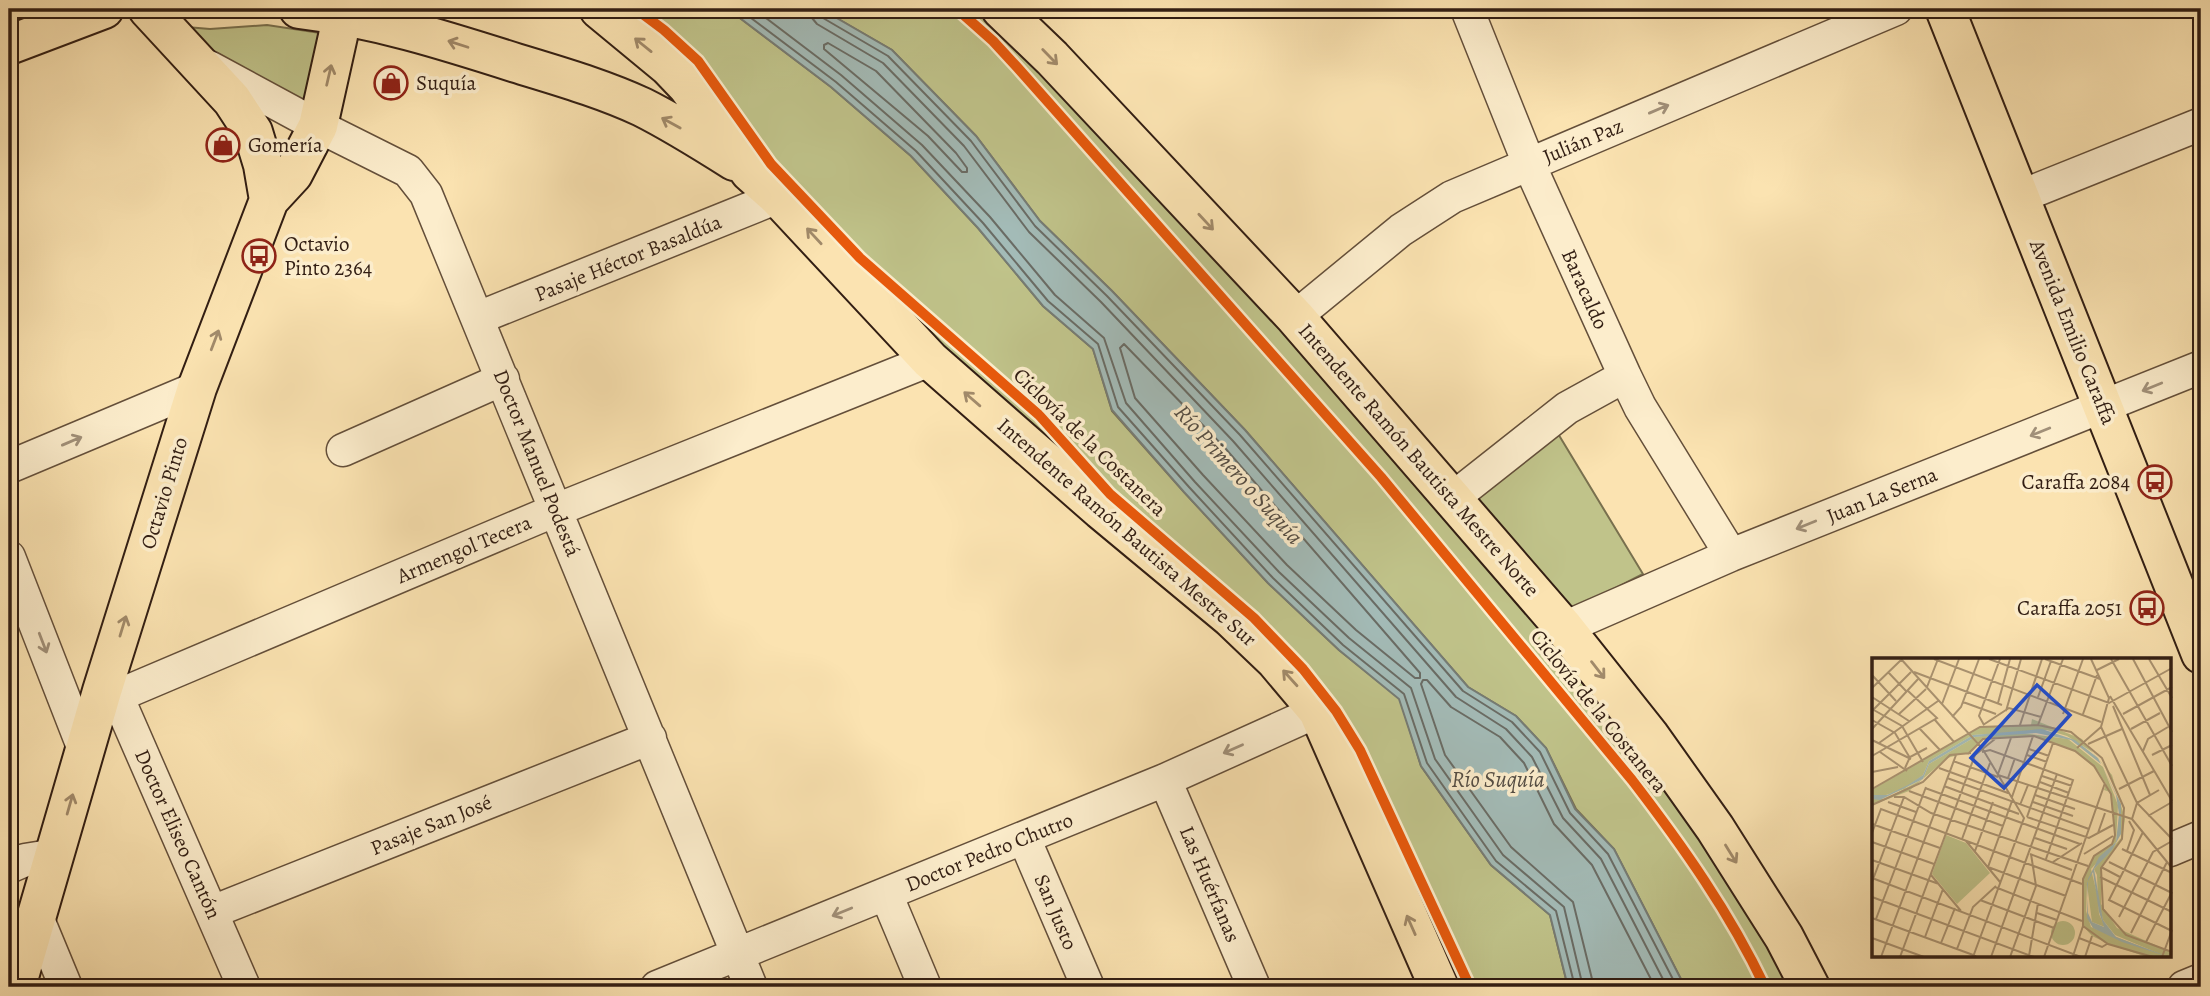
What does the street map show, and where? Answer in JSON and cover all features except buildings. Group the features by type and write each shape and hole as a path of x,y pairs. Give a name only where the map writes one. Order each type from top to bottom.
{"main road":[{"path":"9,45 104,9"},
{"path":"148,9 232,100 253,132 263,165 269,200"},
{"name":"Intendente Ramón Bautista Mestre Sur","path":"299,9 342,11 416,31 597,88 677,126 764,184"},
{"name":"Intendente Ramón Bautista Mestre Sur","path":"598,9 668,65 764,184 930,360 1101,510 1231,618 1275,660 1318,711 1439,987"},
{"name":"Intendente Ramón Bautista Mestre Norte","path":"1001,9 1052,58 1295,317 1564,628 1649,735 1715,828 1784,937 1810,987"},
{"name":"Avenida Emilio Caraffa","path":"1945,9 2201,654"},
{"name":"Octavio Pinto","path":"16,987 85,752 110,694 197,388 269,200 293,174 318,127 342,11"}],"street":[{"name":"Baracaldo","path":"1467,9 1529,164 1625,376 1640,407 1731,555"},
{"name":"Julián Paz","path":"1295,317 1401,230 1452,197 1896,9"},
{"name":"Doctor Manuel Podestá","path":"190,57 318,127 408,171 426,194 751,987"},
{"path":"2020,197 2201,124"},
{"name":"Pasaje Héctor Basaldúa","path":"478,318 764,184"},
{"name":"Armengol Tecera","path":"110,694 556,510 930,360"},
{"name":"Juan La Serna","path":"1564,628 1731,555 2201,367"},
{"path":"1453,498 1567,408 1625,376"},
{"path":"343,450 503,379"},
{"path":"9,467 197,388"},
{"path":"9,557 85,752"},
{"name":"Doctor Eliseo Cantón","path":"110,694 244,987"},
{"name":"Doctor Pedro Chutro","path":"657,987 1166,780 1318,711"},
{"name":"Pasaje San José","path":"212,912 650,738"},
{"name":"Las Huérfanas","path":"1166,780 1254,987"},
{"path":"2172,849 2201,837"},
{"name":"San Justo","path":"1024,838 1088,987"},
{"path":"9,867 25,860 56,855"},
{"path":"886,894 925,987"},
{"path":"37,917 66,987"},
{"path":"2184,987 2201,980"}],"green space":[{"path":"599,9 728,9 831,87 911,156 978,228 1043,306 1093,349 1112,411 1184,492 1268,583 1339,650 1400,699 1421,766 1491,865 1550,915 1568,987 1439,987 1318,711 1101,510"},
{"path":"821,9 1001,9 1453,498 1810,987 1685,987 1614,849 1576,809 1546,748 1516,716 1468,687 1245,430 1112,291 1040,221 976,136 892,50"},
{"path":"267,25 327,34 310,108 202,44 186,27 210,29"},
{"path":"1557,432 1643,574 1569,612 1477,498"}],"water":[{"name":"Río Suquía","path":"728,9 821,9 892,50 976,136 1040,221 1112,291 1245,430 1468,687 1516,716 1546,748 1575,809 1614,849 1685,987 1568,987 1550,915 1491,865 1421,766 1399,699 1339,650 1268,583 1184,492 1112,410 1093,349 1043,306 978,228 911,156 831,87"}],"cycle path":[{"name":"Ciclovía de la Costanera","path":"636,9 698,61 771,164 860,258 1039,415 1110,494 1254,618 1303,669 1336,711 1360,750 1470,987"},
{"name":"Ciclovía de la Costanera","path":"957,9 1017,67 1381,477 1632,780 1704,880 1765,987"}],"place":[{"name":"Suquía","path":"391,83"},
{"name":"Gomería","path":"223,145"},
{"name":"Octavio Pinto 2364","path":"259,256"},
{"name":"Caraffa 2084","path":"2155,482"},
{"name":"Caraffa 2051","path":"2147,608"}],"water label":[{"name":"Río Primero o Suquía","path":"1239,474"}]}
